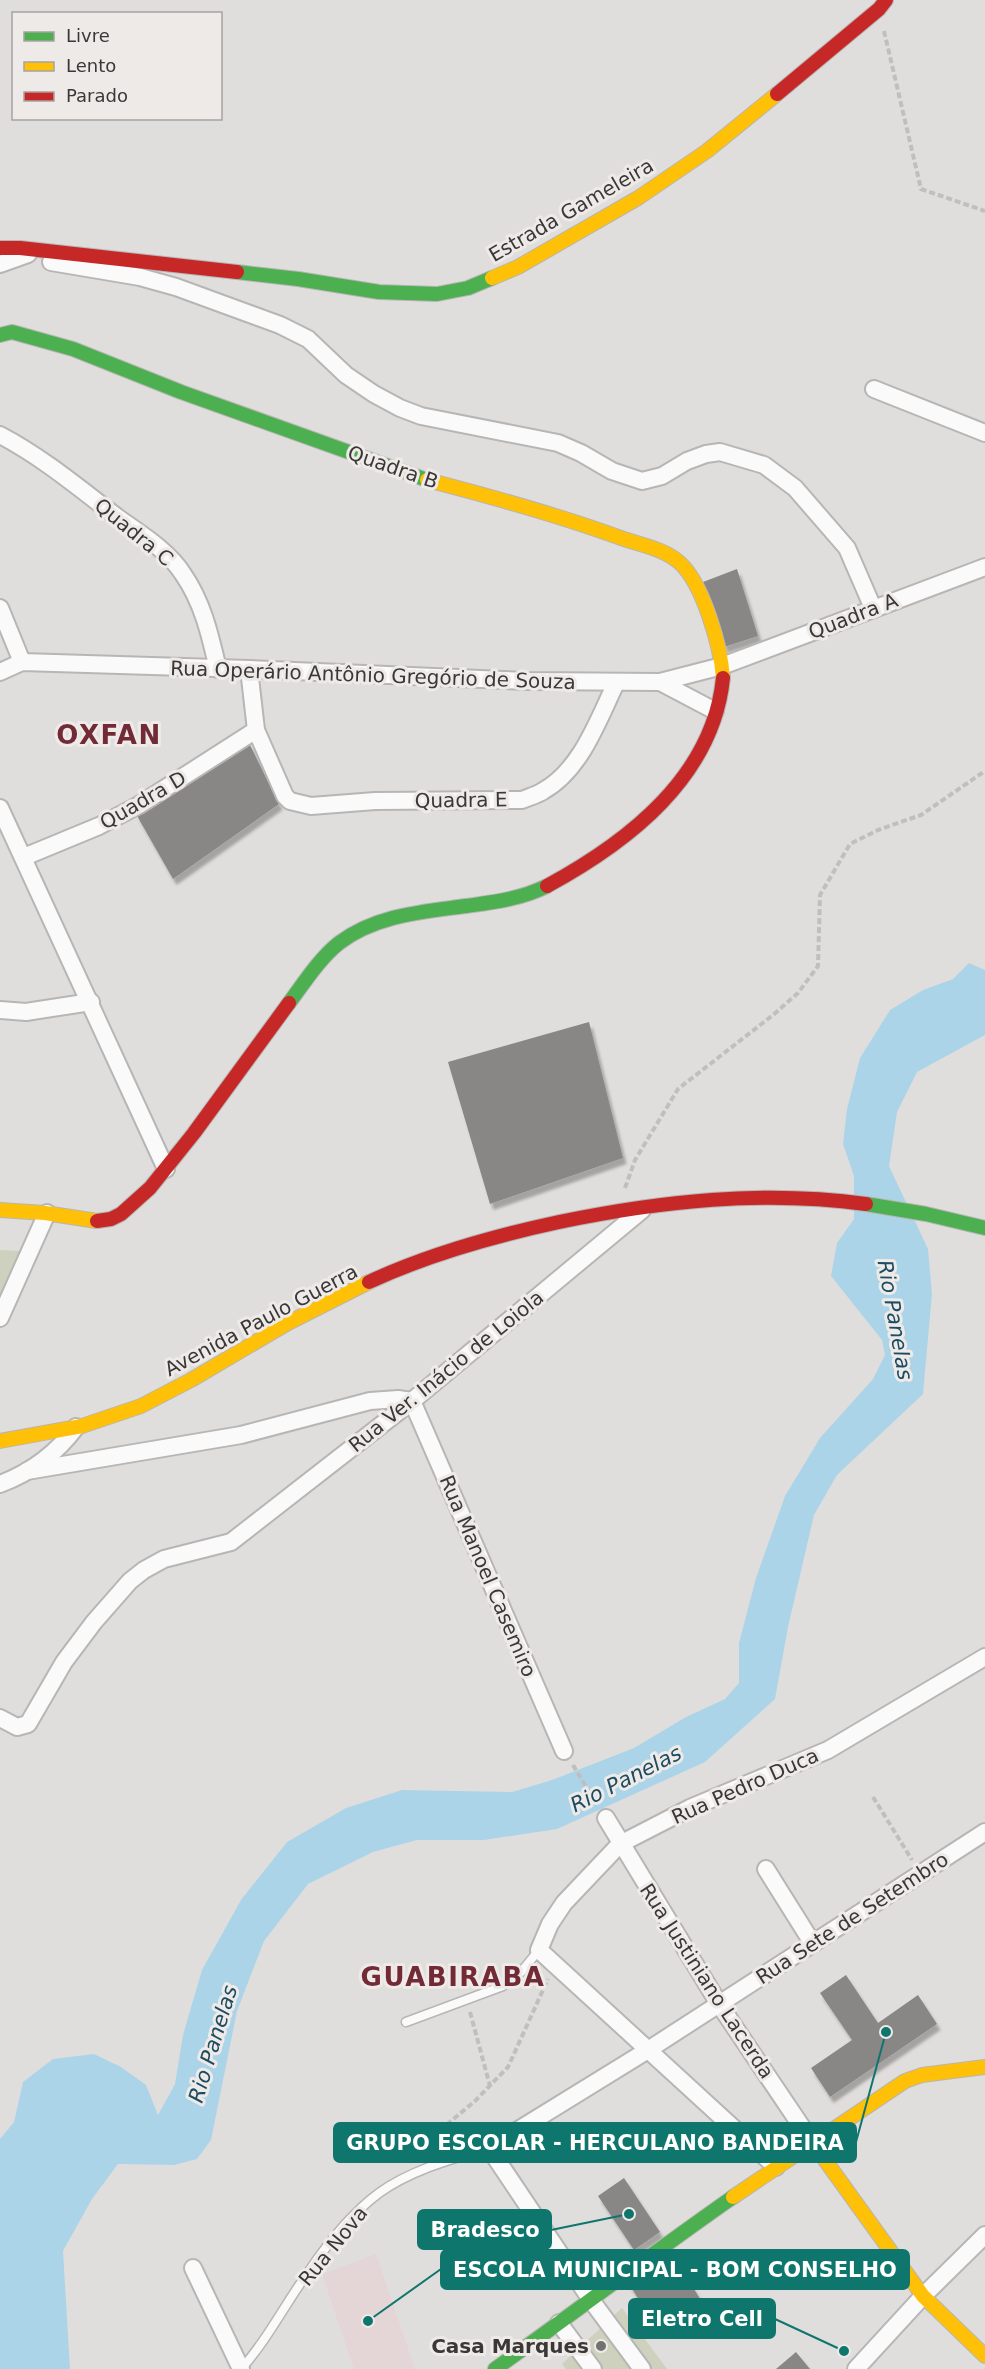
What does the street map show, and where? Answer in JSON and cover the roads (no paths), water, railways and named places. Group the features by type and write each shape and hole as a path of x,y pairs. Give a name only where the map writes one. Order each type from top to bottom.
{"street":[{"name":"Estrada Gameleira","path":"0,248 298,279 379,292 437,294 468,288 519,267 638,198 706,151 883,4"},
{"path":"0,264 26,252 44,261 158,282 229,306 302,336 346,375 400,408 422,416 558,443 629,478 642,481 651,480 706,454 720,453 764,465 795,488 847,548 873,608"},
{"name":"Quadra B","path":"0,335 12,332 73,349 181,392 410,475 558,515 667,554 681,561 691,572 699,587 722,666"},
{"path":"874,389 985,433"},
{"name":"Quadra C","path":"0,435 26,449 106,508 158,548 182,572 201,604 218,669"},
{"name":"Quadra A","path":"722,666 985,567"},
{"path":"0,608 22,662 0,672"},
{"name":"Rua Operário Antônio Gregório de Souza","path":"22,662 616,683 660,682 722,666"},
{"path":"0,1210 47,1213 95,1222 110,1219 124,1212 166,1169 310,975 340,942 366,927 400,915 472,907 525,897 570,874 613,843 663,801 682,780 700,750 722,687 722,666"},
{"path":"249,669 256,730"},
{"path":"660,682 715,711"},
{"name":"Quadra E","path":"256,730 285,796 294,804 311,806 375,801 522,800 544,791 563,776 574,763 616,683"},
{"name":"Quadra D","path":"24,858 99,826 139,805 256,730"},
{"path":"0,808 166,1169"},
{"path":"0,1010 26,1011 91,1002"},
{"name":"Avenida Paulo Guerra","path":"0,1441 32,1437 110,1417 159,1397 280,1327 346,1293 440,1254 515,1232 645,1207 715,1200 785,1198 825,1199 897,1209 985,1228"},
{"name":"Rua Ver. Inácio de Loiola","path":"0,1718 17,1727 28,1724 64,1662 94,1622 130,1581 164,1559 231,1542 412,1401 645,1207"},
{"path":"0,1318 47,1213"},
{"path":"27,1471 241,1435 370,1401 398,1399 412,1401"},
{"name":"Rua Manoel Casemiro","path":"412,1401 564,1751"},
{"path":"0,1484 49,1457 65,1442 77,1426"},
{"name":"Rua Pedro Duca","path":"539,1950 550,1924 564,1903 620,1844 690,1808 828,1750 985,1657"},
{"name":"Rua Justiniano Lacerda","path":"606,1818 719,2004 812,2142"},
{"name":"Rua Sete de Setembro","path":"489,2148 648,2050 985,1832"},
{"path":"766,1869 813,1944"},
{"path":"539,1950 776,2167"},
{"path":"495,2369 591,2300 627,2271 812,2142 905,2081 922,2075 985,2067"},
{"path":"812,2142 923,2296 985,2356"},
{"path":"489,2148 591,2300 642,2369"},
{"path":"856,2369 923,2296 985,2235"},
{"path":"193,2268 241,2369"},
{"path":"559,2323 593,2369"}],"lane":[{"path":"406,2022 503,1986 521,1972 539,1950"},
{"name":"Rua Nova","path":"241,2369 258,2351 309,2271 359,2210 381,2192 441,2162 489,2148"}],"water":[{"name":"Rio Panelas","path":"969,963 985,970 985,1035 917,1072 897,1112 889,1166 928,1249 932,1294 923,1394 837,1475 814,1515 788,1627 775,1699 705,1762 557,1829 484,1840 417,1840 373,1852 308,1884 264,1941 237,2011 211,2140 197,2159 174,2165 118,2164 92,2199 63,2251 70,2369 0,2369 0,2139 14,2122 23,2082 53,2059 94,2054 121,2067 146,2085 158,2115 175,2084 183,2035 202,1970 241,1900 287,1842 346,1808 402,1790 512,1792 552,1780 634,1748 686,1717 725,1699 739,1683 739,1643 756,1578 785,1496 820,1438 873,1379 885,1355 882,1340 831,1276 837,1243 854,1219 854,1176 843,1144 847,1109 860,1058 890,1010 923,990 953,979"}],"place":[{"name":"GRUPO ESCOLAR - HERCULANO BANDEIRA","path":"886,2032"},
{"name":"Bradesco","path":"629,2214"},
{"name":"ESCOLA MUNICIPAL - BOM CONSELHO","path":"368,2321"},
{"name":"Casa Marques","path":"601,2346"},
{"name":"Eletro Cell","path":"844,2351"}],"district":[{"name":"OXFAN","path":"109,735"},
{"name":"GUABIRABA","path":"453,1977"}]}
